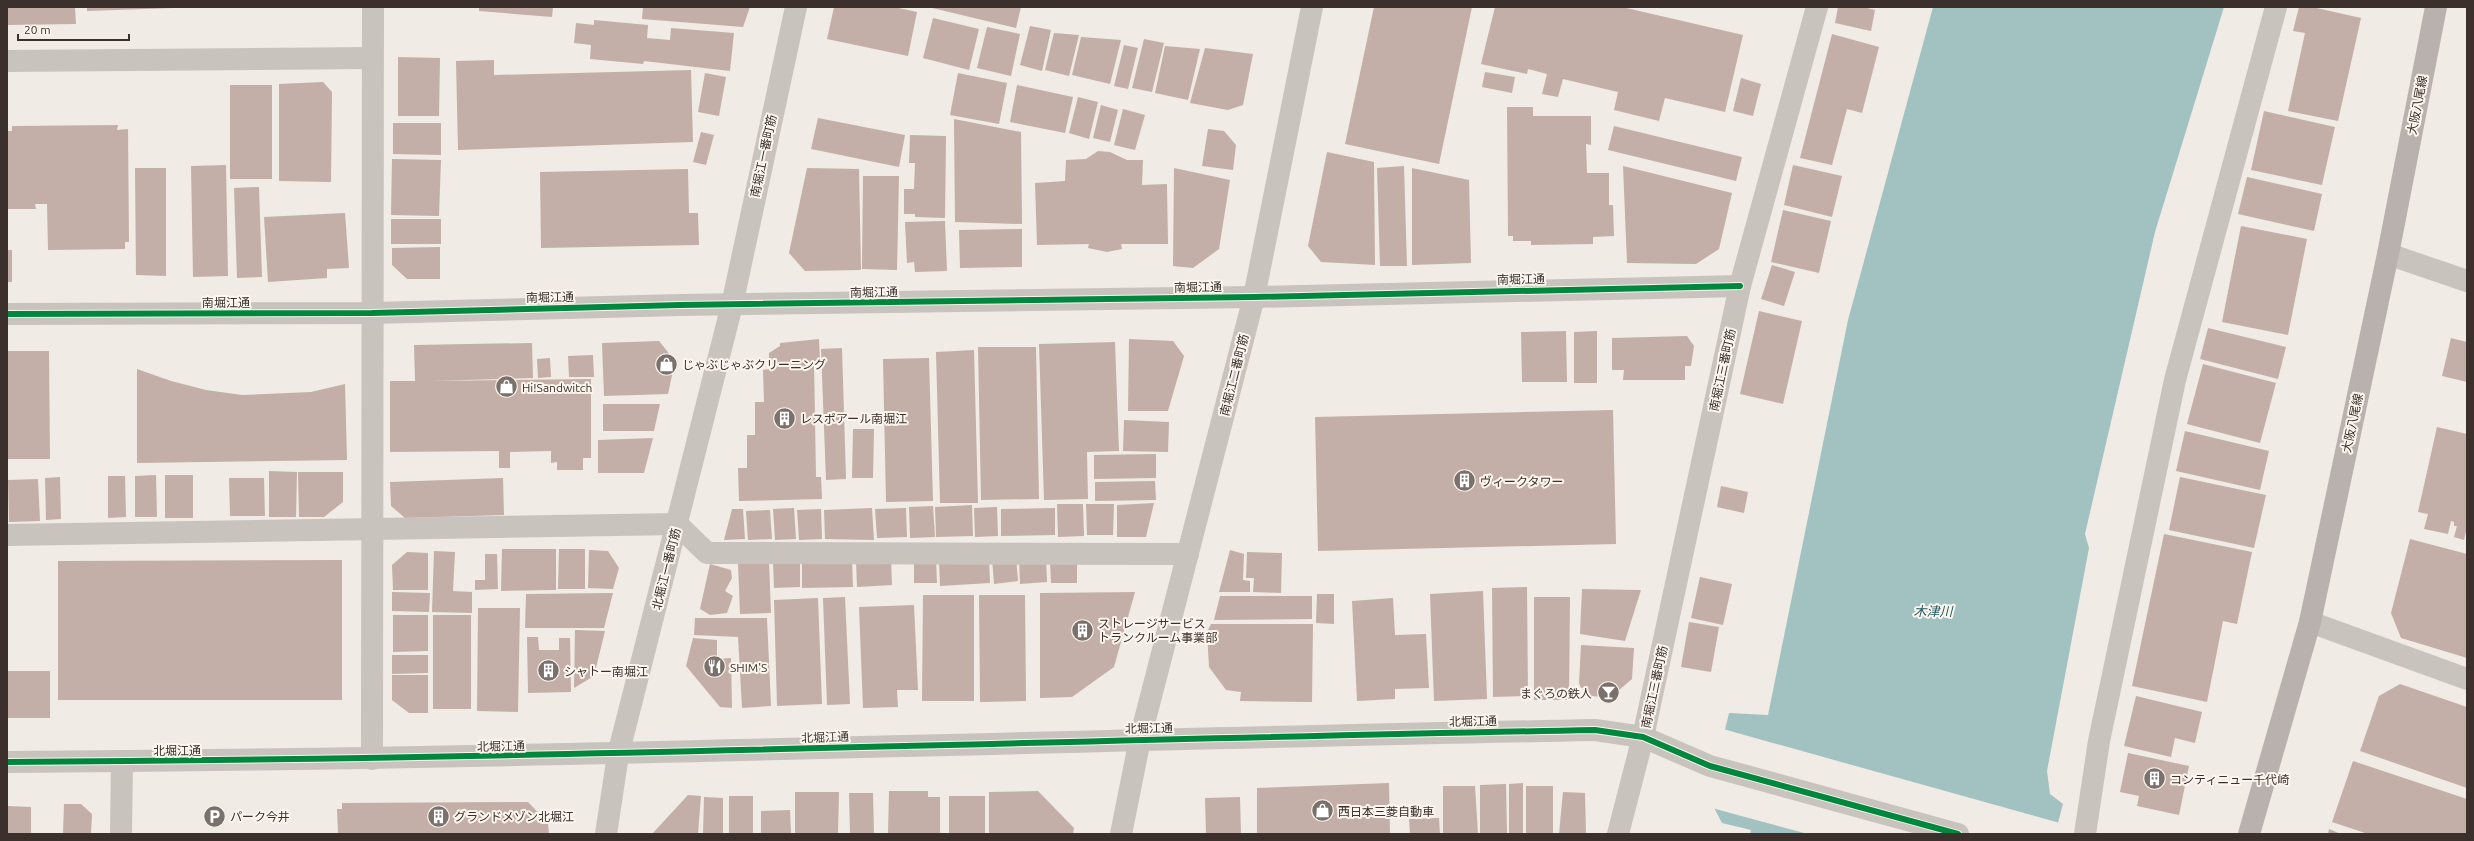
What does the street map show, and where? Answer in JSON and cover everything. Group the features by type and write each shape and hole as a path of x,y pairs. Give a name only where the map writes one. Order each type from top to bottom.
{"main road":[{"name":"大阪八尾線","path":"2249,834 2310,622 2388,254 2436,7"}],"street":[{"path":"372,759 373,7"},
{"name":"南堀江一番町筋","path":"732,305 796,7"},
{"name":"南堀江二番町筋","path":"1121,834 1140,739 1254,297 1312,7"},
{"name":"南堀江三番町筋","path":"1618,834 1643,737 1740,286 1817,7"},
{"path":"2085,834 2099,741 2175,380 2276,7"},
{"path":"7,61 372,58"},
{"path":"2388,254 2467,281"},
{"name":"南堀江通","path":"7,314 372,313 680,305 1254,297 1740,286"},
{"name":"北堀江一番町筋","path":"606,834 618,754 678,524 732,305"},
{"path":"7,535 678,524 707,553 1188,554"},
{"path":"2310,622 2467,679"},
{"name":"北堀江通","path":"7,762 372,759 618,754 1140,739 1596,730 1643,737 1710,766 1958,834"},
{"path":"121,834 122,761"}],"water":[{"name":"木津川","path":"1933,7 2224,7 2155,232 2085,534 2089,548 2047,771 2050,794 2063,804 2055,834 1750,834 1751,830 1722,823 1709,798 1729,713 1768,715 1848,320"}],"pier":[{"path":"1723,729 2060,823 2057,834 1808,834 1712,808 1707,798"}],"building":[{"path":"7,7 75,7 76,24 7,25"},
{"path":"87,7 174,7 174,8 87,11"},
{"path":"479,7 553,7 552,17 479,11"},
{"path":"643,7 750,7 743,27 642,19"},
{"path":"834,7 894,7 917,12 908,56 827,39"},
{"path":"928,7 1021,7 1016,28"},
{"path":"1374,7 1472,7 1439,164 1345,144"},
{"path":"1495,7 1622,7 1743,35 1725,112 1665,98 1659,121 1614,110 1618,92 1563,79 1558,97 1542,94 1547,74 1528,69 1527,74 1481,64"},
{"path":"1838,7 1863,7 1875,10 1871,31 1835,23"},
{"path":"2299,7 2312,7 2361,18 2338,121 2288,111 2305,33 2293,31"},
{"path":"933,18 979,29 969,70 923,58"},
{"path":"594,20 648,25 647,38 670,40 671,28 734,33 730,71 644,61 643,64 590,59 591,45 574,43 576,23 594,25"},
{"path":"1030,26 1051,30 1042,71 1020,65"},
{"path":"987,27 1020,34 1011,76 977,68"},
{"path":"1054,33 1079,35 1069,76 1045,70"},
{"path":"1832,34 1879,47 1862,113 1847,109 1832,165 1800,158"},
{"path":"1081,37 1121,40 1110,84 1072,75"},
{"path":"1144,39 1164,43 1152,92 1132,88"},
{"path":"1124,45 1138,48 1128,89 1114,86"},
{"path":"1165,46 1200,49 1188,100 1155,93"},
{"path":"1205,48 1253,54 1243,105 1228,110 1190,103"},
{"path":"398,57 440,58 439,116 398,116"},
{"path":"494,60 494,75 691,70 693,142 458,150 456,61"},
{"path":"1485,72 1515,77 1512,93 1482,87"},
{"path":"705,73 726,77 719,116 698,112"},
{"path":"958,73 1007,83 999,124 950,115"},
{"path":"1741,78 1761,84 1753,116 1733,111"},
{"path":"323,82 332,92 331,182 279,181 279,84"},
{"path":"230,85 272,85 272,179 230,179"},
{"path":"1017,85 1073,97 1065,133 1010,122"},
{"path":"1078,97 1098,102 1089,139 1069,133"},
{"path":"1101,105 1118,110 1110,142 1093,138"},
{"path":"1507,107 1533,107 1533,116 1591,116 1591,145 1586,144 1587,173 1609,173 1609,205 1613,205 1614,236 1593,237 1593,244 1531,245 1531,241 1513,241 1513,236 1508,236"},
{"path":"1123,109 1145,115 1135,150 1114,145"},
{"path":"2264,111 2335,127 2322,185 2251,170"},
{"path":"818,118 905,135 899,167 811,149"},
{"path":"954,119 1021,132 1022,224 955,222"},
{"path":"393,123 441,123 441,155 393,154"},
{"path":"118,125 117,130 128,129 129,242 125,242 125,249 48,250 47,204 35,204 36,209 7,209 7,131 12,131 12,126"},
{"path":"1614,126 1742,157 1736,181 1608,150"},
{"path":"1208,129 1224,131 1236,145 1233,170 1202,166"},
{"path":"701,132 714,135 706,165 693,162"},
{"path":"910,135 946,136 945,218 915,217 915,214 904,214 904,189 914,189 915,163 909,163"},
{"path":"1098,151 1110,152 1127,160 1143,160 1142,185 1167,184 1168,244 1121,244 1122,249 1107,252 1088,248 1089,244 1037,245 1035,183 1065,181 1066,160 1086,159"},
{"path":"1327,152 1374,162 1375,265 1321,262 1308,246"},
{"path":"392,159 441,160 439,216 391,215"},
{"path":"226,165 228,276 193,277 191,166"},
{"path":"1793,165 1842,176 1832,217 1784,205"},
{"path":"1404,166 1407,266 1380,266 1377,168"},
{"path":"1623,166 1732,193 1719,249 1696,264 1627,263"},
{"path":"135,168 166,168 166,276 136,275"},
{"path":"807,168 859,169 861,270 805,271 789,253"},
{"path":"1174,168 1230,180 1219,249 1193,268 1173,266"},
{"path":"1412,168 1469,180 1471,263 1412,265"},
{"path":"688,169 689,213 698,213 699,245 541,248 540,172"},
{"path":"863,176 899,176 897,270 862,269"},
{"path":"2247,177 2322,194 2314,231 2238,214"},
{"path":"259,187 262,277 237,278 234,188"},
{"path":"1783,210 1831,221 1819,273 1771,262"},
{"path":"345,213 349,268 327,269 327,278 268,282 264,217"},
{"path":"391,219 441,219 441,244 391,244"},
{"path":"945,221 947,271 915,272 914,262 907,263 905,222"},
{"path":"2241,226 2307,239 2288,335 2222,322"},
{"path":"1022,229 1022,267 960,268 959,230"},
{"path":"440,247 440,279 407,279 392,265 392,248"},
{"path":"7,250 12,250 12,282 7,282"},
{"path":"1772,265 1795,272 1784,306 1761,299"},
{"path":"1759,311 1802,321 1783,404 1740,394"},
{"path":"2208,328 2286,347 2278,379 2200,359"},
{"path":"1566,331 1567,382 1522,382 1521,332"},
{"path":"1597,331 1597,383 1574,383 1574,332"},
{"path":"1687,336 1694,346 1691,366 1685,366 1685,380 1623,380 1624,370 1612,370 1612,338"},
{"path":"2451,338 2467,342 2467,382 2442,376"},
{"name":"レスポアール南堀江","path":"819,339 820,361 814,361 816,477 821,477 822,499 739,501 738,468 747,468 747,435 755,435 755,402 764,402 763,370 769,369 769,353 780,346 780,343"},
{"path":"1129,339 1173,341 1184,356 1168,411 1128,411"},
{"path":"659,341 675,361 668,394 604,396 602,343"},
{"path":"1115,342 1119,451 1087,452 1088,499 1044,500 1039,344"},
{"path":"532,343 533,378 430,381 591,379 591,458 583,458 583,470 557,470 557,462 551,463 551,451 510,452 510,468 499,468 499,451 390,452 390,381 415,381 414,345"},
{"path":"978,347 1036,347 1039,499 981,500"},
{"path":"842,348 846,479 826,480 821,349"},
{"path":"974,350 978,503 940,503 936,352"},
{"path":"7,351 49,351 50,459 7,459"},
{"path":"593,355 594,377 569,377 568,356"},
{"path":"550,358 551,377 538,378 537,359"},
{"path":"929,358 933,501 886,502 883,359"},
{"path":"2203,364 2276,383 2260,443 2187,424"},
{"path":"137,369 171,381 206,390 242,395 311,392 345,384 347,460 137,463"},
{"path":"603,404 660,404 654,431 603,431"},
{"name":"ヴィークタワー","path":"1613,410 1616,544 1318,551 1315,417"},
{"path":"1124,420 1169,422 1168,452 1123,451"},
{"path":"2437,427 2467,434 2467,527 2464,540 2454,537 2457,526 2454,526 2454,522 2451,521 2448,534 2424,529 2428,514 2418,512"},
{"path":"853,429 874,429 873,478 852,478"},
{"path":"2185,431 2269,451 2260,490 2176,471"},
{"path":"653,438 644,473 598,473 598,440"},
{"path":"1156,454 1156,478 1094,479 1094,455"},
{"path":"269,471 297,472 296,517 269,517"},
{"path":"298,472 343,472 343,502 324,517 299,517"},
{"path":"156,475 157,517 135,517 135,476"},
{"path":"165,475 193,475 193,518 165,518"},
{"path":"108,476 125,476 126,517 108,518"},
{"path":"60,477 61,519 46,520 45,478"},
{"path":"2180,477 2266,495 2254,548 2169,530"},
{"path":"229,478 264,478 265,516 230,516"},
{"path":"503,478 504,515 405,518 391,506 390,482"},
{"path":"38,479 40,521 9,522 8,480"},
{"path":"1155,481 1156,500 1095,501 1095,482"},
{"path":"1721,486 1748,492 1744,513 1717,507"},
{"path":"1154,503 1146,537 1117,537 1117,505"},
{"path":"1057,504 1083,504 1084,536 1058,537"},
{"path":"1086,504 1114,504 1113,535 1087,535"},
{"path":"972,505 973,536 936,537 935,507"},
{"path":"933,506 935,537 910,538 909,507"},
{"path":"997,507 998,536 975,537 974,508"},
{"path":"794,508 796,539 775,540 773,509"},
{"path":"872,508 874,540 825,539 824,510"},
{"path":"906,508 907,537 877,538 875,509"},
{"path":"1055,508 1055,535 1001,536 1001,509"},
{"path":"732,509 743,509 745,539 724,540"},
{"path":"821,509 822,539 799,540 797,510"},
{"path":"770,510 772,539 748,540 746,511"},
{"path":"2164,534 2252,552 2237,624 2223,621 2207,702 2132,686"},
{"path":"2410,539 2467,554 2467,658 2401,638 2391,613"},
{"path":"502,549 556,549 556,590 501,591"},
{"path":"559,549 585,549 585,589 558,589"},
{"path":"589,550 608,551 619,568 613,589 588,588"},
{"path":"1230,550 1244,554 1243,580 1250,581 1250,592 1219,592"},
{"path":"434,551 455,552 453,591 472,592 472,613 432,612"},
{"path":"407,552 428,553 428,590 393,590 392,565"},
{"path":"1247,552 1282,553 1281,593 1253,592 1254,578 1246,578"},
{"path":"485,554 497,554 498,589 475,590 475,580 485,580"},
{"path":"1016,557 1018,581 994,584 992,558"},
{"path":"1046,557 1047,582 1020,584 1019,558"},
{"path":"852,559 853,587 802,588 802,561"},
{"path":"891,559 892,585 857,587 856,561"},
{"path":"936,559 937,583 914,583 914,560"},
{"path":"989,559 990,583 940,586 939,561"},
{"path":"1077,559 1077,583 1051,583 1050,561"},
{"path":"342,560 342,700 58,700 58,561"},
{"path":"800,561 800,587 774,588 773,562"},
{"path":"769,562 771,613 740,614 738,563"},
{"path":"710,564 731,570 732,578 725,591 733,596 727,613 710,615 700,609"},
{"path":"1700,577 1732,584 1723,625 1691,618"},
{"path":"1527,587 1528,696 1493,697 1492,588"},
{"path":"1582,589 1641,590 1625,641 1580,634"},
{"path":"1483,591 1487,699 1434,701 1430,594"},
{"path":"392,592 430,593 429,612 392,611"},
{"name":"ストレージサービス トランクルーム事業部","path":"1135,592 1114,667 1072,697 1040,698 1040,593"},
{"path":"613,593 604,628 525,628 526,594"},
{"path":"1317,594 1334,594 1334,624 1316,623"},
{"path":"923,595 974,595 974,701 922,701"},
{"path":"979,595 1025,595 1026,701 980,702"},
{"path":"1220,596 1312,596 1312,619 1214,620"},
{"path":"845,597 850,704 827,705 823,598"},
{"path":"1534,597 1570,597 1569,700 1534,700"},
{"path":"818,598 822,704 777,706 774,600"},
{"path":"1393,598 1395,635 1426,634 1429,688 1395,689 1395,699 1357,701 1352,601"},
{"path":"914,605 918,690 897,690 898,707 863,708 859,607"},
{"path":"478,608 520,608 518,712 477,711"},
{"path":"393,615 428,615 428,651 393,652"},
{"path":"433,615 471,615 471,709 433,709"},
{"path":"695,618 767,618 771,706 742,708 738,637 694,635"},
{"path":"1689,622 1719,627 1711,672 1681,667"},
{"path":"1211,624 1313,624 1312,702 1240,701 1241,692 1226,690 1209,667 1207,632"},
{"path":"575,630 605,631 594,676 574,688"},
{"name":"シャトー南堀江","path":"527,637 538,637 539,650 559,650 559,638 570,638 571,692 528,693"},
{"path":"693,638 717,640 717,659 731,658 732,708 720,707 686,666"},
{"path":"1581,645 1634,648 1632,679 1611,697 1587,696 1588,687 1581,688 1579,683"},
{"path":"392,655 428,655 428,673 392,674"},
{"path":"7,671 50,671 50,718 7,718"},
{"path":"392,675 428,675 428,713 409,713 392,700"},
{"path":"2400,684 2467,707 2467,788 2360,751 2379,696"},
{"path":"2136,696 2202,712 2195,743 2175,738 2171,757 2124,746"},
{"name":"コンティニュー千代崎","path":"2128,753 2189,766 2179,815 2137,806 2139,796 2120,792"},
{"path":"2353,761 2467,799 2467,834 2368,834 2332,822"},
{"name":"西日本三菱自動車","path":"1389,783 1390,834 1257,834 1257,788"},
{"path":"1523,783 1523,834 1509,834 1509,784"},
{"path":"1506,784 1507,834 1480,834 1480,785"},
{"path":"1443,786 1475,786 1478,834 1443,834"},
{"path":"1526,786 1553,786 1553,834 1526,834"},
{"path":"889,791 928,791 928,797 940,797 940,834 888,834"},
{"path":"1038,791 1074,828 1073,834 989,834 989,792"},
{"path":"795,792 839,792 838,834 795,834"},
{"path":"1563,792 1585,793 1586,834 1559,834"},
{"path":"849,793 873,793 874,834 850,834"},
{"path":"688,795 701,796 698,834 652,834"},
{"path":"729,796 753,796 753,834 729,834"},
{"path":"949,796 985,796 985,834 949,834"},
{"path":"704,797 723,798 723,834 703,834"},
{"path":"1240,797 1241,834 1206,834 1205,798"},
{"name":"グランドメゾン北堀江","path":"528,802 548,823 549,834 338,834 337,809 342,809 342,803"},
{"path":"64,804 81,804 92,814 91,834 63,834"},
{"path":"8,806 31,807 31,834 7,834"},
{"path":"790,810 791,834 761,834 761,811"},
{"path":"1439,818 1440,834 1410,834 1409,819"},
{"path":"2329,829 2341,834 2328,834"}],"cycle path":[{"path":"7,314 372,313 680,305 1254,297 1740,286"},
{"path":"7,762 603,753 1595,730 1643,737 1710,766 1958,834"}],"place":[{"name":"じゃぶじゃぶクリーニング","path":"666,364"},
{"name":"Hi!Sandwitch","path":"506,387"},
{"name":"レスポアール南堀江","path":"785,418"},
{"name":"ヴィークタワー","path":"1465,481"},
{"name":"ストレージサービス トランクルーム事業部","path":"1082,630"},
{"name":"SHIM'S","path":"715,667"},
{"name":"シャトー南堀江","path":"549,671"},
{"name":"まぐろの鉄人","path":"1608,693"},
{"name":"コンティニュー千代崎","path":"2155,779"},
{"name":"西日本三菱自動車","path":"1323,811"},
{"name":"パーク今井","path":"215,816"},
{"name":"グランドメゾン北堀江","path":"439,816"}]}
